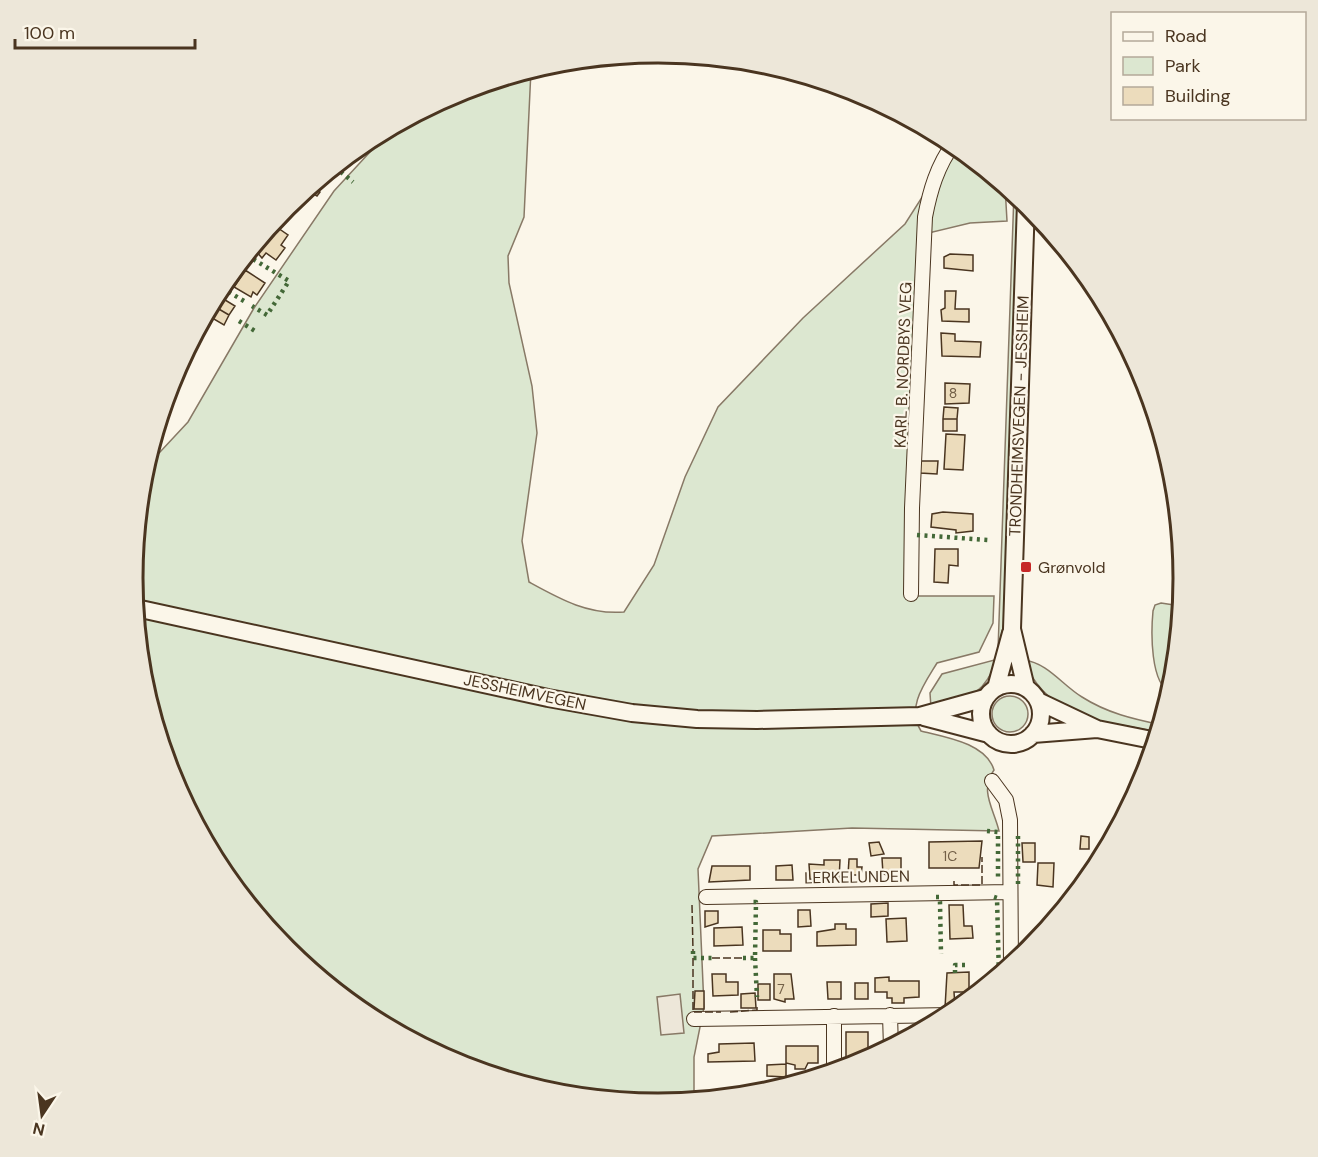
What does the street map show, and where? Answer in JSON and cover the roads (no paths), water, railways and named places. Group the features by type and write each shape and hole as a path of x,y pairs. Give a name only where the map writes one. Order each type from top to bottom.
{"main road":[{"name":"TRONDHEIMSVEGEN - JESSHEIM","path":"1026,216 1012,629 1026,688"},
{"name":"JESSHEIMVEGEN","path":"145,610 549,698 633,713 697,719 756,720 920,716 989,734"},
{"name":"TRONDHEIMSVEGEN - JESSHEIM","path":"991,693 1012,629"},
{"path":"1097,729 1033,734 1011,744 995,740 989,734 981,717 991,693 1011,684 1026,688 1038,701 1097,729 1148,739"},
{"name":"JESSHEIMVEGEN","path":"920,716 991,693"},
{"path":"1033,734 1040,718 1038,701"}],"street":[{"name":"KARL B. NORDBYS VEG","path":"911,594 912,508 925,218 930,192 941,163 948,152"},
{"path":"992,781 1008,807 1011,955"},
{"name":"LERKELUNDEN","path":"706,897 1010,892"},
{"path":"890,1015 891,1039"},
{"path":"694,1019 933,1015"},
{"path":"834,1016 834,1064"}],"place":[{"name":"Grønvold","path":"1026,567"}]}
